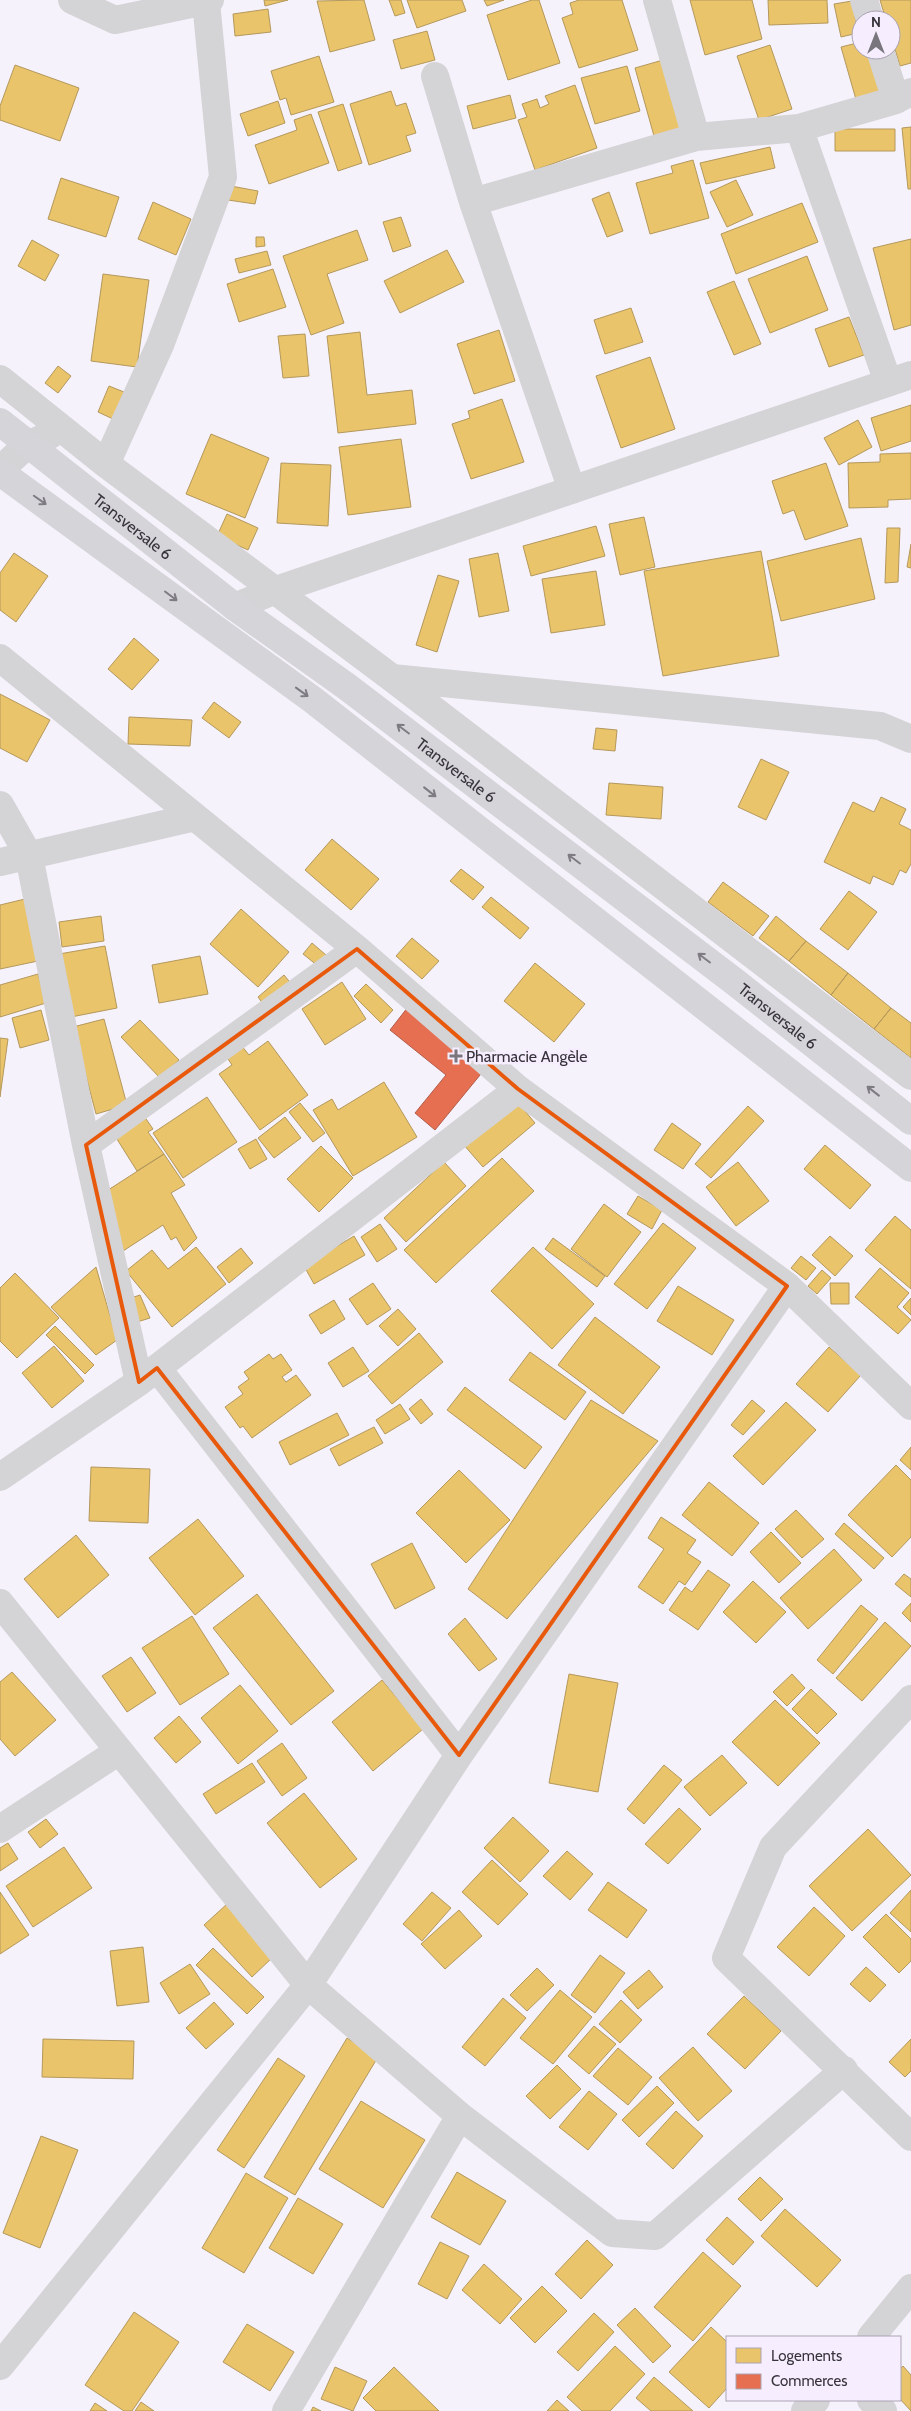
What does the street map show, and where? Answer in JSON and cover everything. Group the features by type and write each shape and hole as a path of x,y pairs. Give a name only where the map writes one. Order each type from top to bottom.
{"main road":[{"name":"Transversale 6","path":"0,422 234,607 346,686 735,982 911,1121"},
{"name":"Transversale 6","path":"0,471 313,700 911,1168"}],"street":[{"path":"72,0 115,20 208,1 223,177 160,345 106,464"},
{"path":"657,0 696,137"},
{"path":"473,202 696,137 799,128 903,96 885,60"},
{"path":"435,76 473,202 572,490"},
{"path":"234,607 273,591 899,379 799,128"},
{"path":"0,378 106,464 273,591 392,678 911,1076"},
{"path":"0,471 27,444 62,429"},
{"path":"0,658 357,949 518,1089 787,1286 911,1406"},
{"path":"346,686 392,678 880,726 911,739"},
{"path":"0,805 29,856 86,1145 148,1375 459,1755"},
{"path":"0,862 196,817"},
{"path":"86,1145 357,949"},
{"path":"735,982 756,957"},
{"path":"0,1477 148,1375 518,1089"},
{"path":"0,2366 308,1985 459,1755 787,1286"},
{"path":"0,1603 308,1985 460,2116 612,2233 655,2236 844,2070"},
{"path":"911,1699 773,1847 726,1958 844,2070 911,2137"},
{"path":"0,1828 119,1751"},
{"path":"286,2411 460,2116"},
{"path":"872,2336 911,2288"},
{"path":"805,2411 815,2401"},
{"path":"872,2401 883,2411"}],"highlighted area":[{"path":"357,949 518,1089 787,1286 459,1755 157,1368 139,1382 86,1145"}],"building: Logements":[{"path":"264,0 288,0 265,6"},
{"path":"364,0 375,40 330,52 317,1"},
{"path":"389,0 401,0 405,13 395,16"},
{"path":"407,0 462,0 466,11 417,28"},
{"path":"484,0 504,0 487,6"},
{"path":"532,0 539,0 560,63 508,80 487,15"},
{"path":"579,0 622,0 638,50 579,68 562,18 573,14 570,3"},
{"path":"690,0 752,0 762,39 705,55"},
{"path":"768,0 827,0 828,23 769,25"},
{"path":"880,0 911,0 911,63 900,66 898,60 901,60 901,10 883,10"},
{"path":"852,1 854,10 851,10 851,35 841,37 834,4"},
{"path":"268,9 271,32 235,36 233,14"},
{"path":"427,31 435,60 401,69 393,40"},
{"path":"851,44 851,60 871,60 881,97 857,103 841,47"},
{"path":"770,45 792,109 759,120 737,56"},
{"path":"319,56 334,102 291,115 286,98 280,100 271,71"},
{"path":"663,60 683,128 654,136 635,68"},
{"path":"15,65 79,88 60,141 0,120 0,106"},
{"path":"627,66 640,111 595,124 581,78"},
{"path":"575,85 597,148 535,170 518,120 527,117 522,104 537,99 540,108 549,104 545,96"},
{"path":"391,91 396,106 406,103 416,133 406,136 411,151 369,165 350,104"},
{"path":"510,95 516,118 473,129 467,106"},
{"path":"278,101 285,123 248,136 240,114"},
{"path":"343,104 362,163 338,171 318,112"},
{"path":"311,114 329,163 269,184 255,145 297,130 294,120"},
{"path":"911,127 911,189 908,189 902,128"},
{"path":"835,129 895,129 895,151 835,151"},
{"path":"770,147 775,168 706,184 700,163"},
{"path":"693,160 709,218 650,234 636,183 673,173 671,166"},
{"path":"61,178 119,197 106,237 48,219"},
{"path":"736,180 753,215 727,227 710,192"},
{"path":"231,186 258,191 255,204 228,200"},
{"path":"609,192 623,231 607,237 592,199"},
{"path":"153,202 191,219 176,255 138,239"},
{"path":"802,203 818,242 736,274 721,234"},
{"path":"401,217 411,246 393,252 383,222"},
{"path":"357,230 368,260 327,274 344,323 311,335 283,256"},
{"path":"256,237 264,237 265,246 256,247"},
{"path":"911,239 911,325 894,330 873,248"},
{"path":"32,240 59,255 45,281 18,266"},
{"path":"447,250 464,282 400,313 384,281"},
{"path":"267,251 271,265 239,273 235,259"},
{"path":"807,256 828,310 770,333 748,279"},
{"path":"273,269 286,307 239,322 227,284"},
{"path":"103,274 149,280 137,367 91,361"},
{"path":"734,281 761,344 734,355 707,292"},
{"path":"631,308 643,342 605,354 594,320"},
{"path":"849,317 864,355 829,367 815,329"},
{"path":"499,330 515,381 474,394 457,344"},
{"path":"360,332 367,395 412,390 416,424 338,433 327,336"},
{"path":"305,334 309,376 283,378 278,336"},
{"path":"650,357 675,429 621,448 596,376"},
{"path":"58,366 71,376 58,393 45,383"},
{"path":"109,386 124,392 113,419 98,412"},
{"path":"502,399 524,462 471,479 452,424 470,418 468,411"},
{"path":"911,405 911,441 881,451 871,418"},
{"path":"858,420 872,447 839,465 824,438"},
{"path":"211,434 269,458 245,518 186,494"},
{"path":"401,439 411,507 348,515 339,447"},
{"path":"911,453 911,499 888,500 888,507 849,508 848,463 880,462 880,454"},
{"path":"281,463 331,465 328,526 277,523"},
{"path":"826,463 848,526 805,540 794,510 783,514 772,481"},
{"path":"227,514 258,528 248,550 217,536"},
{"path":"644,517 655,567 620,575 609,524"},
{"path":"596,526 605,556 531,576 523,546"},
{"path":"887,528 900,528 898,582 885,583"},
{"path":"861,538 875,599 781,621 767,561"},
{"path":"911,544 911,568 907,567"},
{"path":"761,551 779,656 663,676 644,571"},
{"path":"14,553 48,576 16,622 0,610 0,573"},
{"path":"498,553 509,611 479,617 469,559"},
{"path":"596,571 605,625 551,633 542,579"},
{"path":"438,575 459,581 437,652 416,645"},
{"path":"134,638 159,660 132,690 108,669"},
{"path":"0,694 50,720 27,762 0,748"},
{"path":"214,702 241,722 229,738 202,718"},
{"path":"129,717 192,720 190,746 128,744"},
{"path":"596,728 617,730 615,751 593,749"},
{"path":"761,759 789,772 766,820 738,807"},
{"path":"609,783 663,787 661,819 606,815"},
{"path":"881,797 906,809 899,824 911,830 911,864 906,873 900,870 893,885 873,876 870,884 824,862 853,802 874,812"},
{"path":"332,839 379,879 351,910 305,870"},
{"path":"461,869 484,887 473,900 450,881"},
{"path":"723,882 769,916 753,936 708,902"},
{"path":"849,891 877,912 848,950 820,929"},
{"path":"491,897 529,928 520,939 482,907"},
{"path":"25,899 38,961 0,969 0,905"},
{"path":"241,909 289,952 258,987 210,944"},
{"path":"101,916 104,941 62,947 59,922"},
{"path":"776,916 806,941 789,961 759,938"},
{"path":"412,938 439,961 422,979 396,956"},
{"path":"806,941 848,973 831,995 789,961"},
{"path":"312,943 326,955 318,966 303,954"},
{"path":"105,946 117,1008 71,1017 59,954"},
{"path":"200,956 208,994 159,1003 152,965"},
{"path":"535,963 585,1004 554,1042 504,1001"},
{"path":"848,973 891,1008 874,1029 831,995"},
{"path":"38,974 46,1003 0,1017 0,985"},
{"path":"284,975 293,986 266,1008 258,997"},
{"path":"342,982 366,1019 325,1045 302,1009"},
{"path":"366,984 393,1010 381,1023 354,996"},
{"path":"891,1008 911,1023 911,1058 874,1029"},
{"path":"41,1010 49,1040 20,1048 12,1018"},
{"path":"104,1019 127,1105 96,1114 73,1027"},
{"path":"140,1020 179,1060 160,1078 121,1037"},
{"path":"0,1038 8,1039 0,1097"},
{"path":"268,1041 308,1095 260,1130 219,1074 232,1065 226,1056 241,1045 249,1055"},
{"path":"384,1082 417,1137 353,1176 313,1110 332,1099 338,1110"},
{"path":"207,1097 237,1142 183,1178 153,1133"},
{"path":"515,1099 535,1123 483,1167 463,1144"},
{"path":"300,1103 325,1133 313,1142 289,1112"},
{"path":"748,1106 764,1121 711,1178 695,1164"},
{"path":"144,1116 153,1129 148,1132 164,1154 137,1171 115,1136"},
{"path":"285,1117 301,1138 274,1158 258,1138"},
{"path":"672,1123 701,1144 683,1169 654,1150"},
{"path":"256,1139 267,1159 250,1169 238,1149"},
{"path":"825,1145 871,1185 850,1209 804,1169"},
{"path":"321,1146 353,1178 319,1212 287,1179"},
{"path":"164,1154 185,1185 171,1193 197,1238 184,1251 176,1237 171,1240 163,1225 120,1253 105,1192"},
{"path":"502,1158 534,1191 436,1283 404,1250"},
{"path":"444,1162 466,1186 406,1242 384,1218"},
{"path":"738,1162 769,1201 736,1226 706,1187"},
{"path":"638,1196 662,1210 652,1229 627,1214"},
{"path":"604,1204 641,1232 607,1277 571,1249"},
{"path":"895,1216 911,1230 911,1289 865,1250"},
{"path":"663,1223 696,1248 647,1309 614,1284"},
{"path":"380,1224 397,1249 377,1262 361,1237"},
{"path":"354,1236 365,1255 314,1284 304,1266"},
{"path":"830,1236 853,1256 835,1276 812,1255"},
{"path":"553,1238 605,1276 597,1287 545,1249"},
{"path":"196,1247 226,1284 172,1327 126,1271 152,1250 168,1269"},
{"path":"533,1247 594,1304 552,1349 491,1291"},
{"path":"241,1248 253,1263 229,1283 217,1267"},
{"path":"801,1256 816,1268 806,1280 791,1268"},
{"path":"96,1267 117,1340 96,1355 51,1307"},
{"path":"880,1268 909,1293 897,1307 911,1320 898,1334 855,1297"},
{"path":"822,1270 831,1278 817,1294 808,1286"},
{"path":"15,1273 59,1318 17,1358 0,1341 0,1288"},
{"path":"373,1283 391,1309 367,1325 349,1299"},
{"path":"830,1283 849,1283 849,1304 831,1304"},
{"path":"678,1286 734,1320 712,1355 657,1321"},
{"path":"140,1295 150,1318 137,1322 128,1299"},
{"path":"911,1298 911,1315 903,1307"},
{"path":"334,1300 345,1319 321,1334 309,1315"},
{"path":"398,1309 416,1329 398,1346 379,1326"},
{"path":"595,1317 660,1367 623,1414 558,1365"},
{"path":"55,1326 94,1365 85,1374 46,1335"},
{"path":"419,1333 443,1362 392,1404 368,1376"},
{"path":"54,1346 84,1381 52,1408 22,1373"},
{"path":"353,1347 369,1371 343,1387 328,1363"},
{"path":"829,1347 861,1375 828,1412 796,1384"},
{"path":"530,1352 586,1392 565,1420 509,1380"},
{"path":"269,1354 273,1359 281,1354 292,1370 282,1377 286,1382 296,1375 311,1395 252,1438 243,1426 240,1428 225,1407 243,1394 238,1387 249,1379 244,1372"},
{"path":"465,1387 542,1447 525,1469 447,1410"},
{"path":"421,1399 433,1414 421,1424 409,1409"},
{"path":"591,1400 658,1441 507,1619 468,1589"},
{"path":"752,1400 765,1411 743,1435 731,1425"},
{"path":"786,1402 816,1430 763,1485 733,1456"},
{"path":"400,1404 410,1419 385,1434 376,1420"},
{"path":"337,1413 349,1435 290,1465 279,1442"},
{"path":"374,1427 383,1443 339,1466 330,1449"},
{"path":"911,1447 911,1470 900,1460"},
{"path":"896,1465 911,1480 911,1537 892,1557 848,1515"},
{"path":"91,1467 150,1469 148,1523 89,1521"},
{"path":"459,1470 510,1520 466,1563 416,1513"},
{"path":"709,1482 759,1523 732,1556 682,1515"},
{"path":"796,1510 824,1539 802,1558 775,1529"},
{"path":"661,1517 696,1540 687,1553 701,1562 685,1585 679,1581 663,1604 638,1587 664,1549 648,1538"},
{"path":"198,1519 244,1576 195,1615 149,1558"},
{"path":"844,1523 884,1558 874,1569 835,1534"},
{"path":"771,1532 801,1563 779,1583 750,1552"},
{"path":"76,1535 109,1575 58,1618 24,1579"},
{"path":"412,1543 435,1588 395,1609 371,1564"},
{"path":"834,1549 862,1580 808,1629 780,1598"},
{"path":"708,1570 730,1585 698,1630 669,1610 685,1587 692,1592"},
{"path":"904,1574 911,1579 911,1597 895,1584"},
{"path":"753,1581 786,1612 756,1643 723,1612"},
{"path":"257,1594 334,1691 291,1725 213,1628"},
{"path":"911,1603 911,1622 902,1613"},
{"path":"861,1605 878,1619 833,1674 817,1660"},
{"path":"192,1616 229,1674 180,1705 142,1648"},
{"path":"465,1618 497,1659 479,1671 448,1634"},
{"path":"885,1622 911,1646 862,1701 836,1678"},
{"path":"131,1657 156,1693 127,1712 102,1676"},
{"path":"12,1672 56,1720 15,1756 0,1739 0,1682"},
{"path":"569,1674 618,1683 598,1792 549,1783"},
{"path":"792,1674 805,1688 787,1706 773,1692"},
{"path":"382,1680 423,1729 373,1771 332,1722"},
{"path":"240,1685 278,1731 238,1764 201,1718"},
{"path":"811,1689 837,1714 817,1734 792,1709"},
{"path":"775,1700 820,1743 778,1786 732,1742"},
{"path":"179,1716 201,1742 176,1763 154,1738"},
{"path":"282,1743 307,1778 282,1796 257,1761"},
{"path":"722,1755 747,1783 710,1816 684,1787"},
{"path":"252,1763 265,1782 216,1814 203,1794"},
{"path":"664,1765 682,1780 644,1824 627,1809"},
{"path":"304,1793 357,1859 320,1888 267,1823"},
{"path":"679,1808 701,1829 668,1864 645,1844"},
{"path":"513,1817 549,1851 520,1882 484,1848"},
{"path":"46,1819 58,1834 40,1848 28,1832"},
{"path":"868,1829 911,1875 852,1931 809,1886"},
{"path":"8,1843 18,1859 0,1871 0,1848"},
{"path":"64,1847 92,1888 33,1927 6,1886"},
{"path":"567,1851 593,1874 570,1900 543,1876"},
{"path":"492,1860 528,1894 498,1925 462,1892"},
{"path":"608,1882 647,1910 627,1938 588,1910"},
{"path":"911,1890 911,1932 890,1913"},
{"path":"0,1892 29,1935 0,1954"},
{"path":"432,1892 451,1908 422,1941 403,1924"},
{"path":"227,1904 274,1956 252,1977 204,1925"},
{"path":"814,1907 845,1936 809,1976 777,1947"},
{"path":"459,1910 482,1936 445,1969 421,1944"},
{"path":"886,1914 911,1939 911,1961 899,1973 863,1937"},
{"path":"143,1947 149,2002 117,2006 110,1951"},
{"path":"213,1948 264,1997 247,2014 196,1965"},
{"path":"600,1955 625,1973 595,2013 571,1995"},
{"path":"190,1964 210,1994 179,2014 160,1983"},
{"path":"866,1967 886,1985 870,2002 850,1984"},
{"path":"537,1968 554,1985 527,2011 510,1995"},
{"path":"649,1970 663,1987 638,2009 623,1992"},
{"path":"560,1990 592,2017 553,2064 520,2038"},
{"path":"744,1996 781,2031 745,2069 707,2034"},
{"path":"503,1998 526,2018 485,2066 462,2047"},
{"path":"621,2000 642,2020 620,2043 599,2024"},
{"path":"214,2002 234,2024 206,2049 186,2028"},
{"path":"594,2026 616,2044 589,2074 568,2056"},
{"path":"347,2038 378,2057 295,2195 264,2177"},
{"path":"43,2039 134,2041 133,2079 42,2077"},
{"path":"911,2039 911,2071 905,2077 889,2062"},
{"path":"693,2047 732,2091 698,2121 659,2078"},
{"path":"618,2048 652,2077 628,2105 593,2076"},
{"path":"278,2058 305,2076 244,2168 217,2150"},
{"path":"557,2065 581,2089 550,2119 526,2096"},
{"path":"657,2086 674,2103 639,2137 622,2120"},
{"path":"589,2091 617,2114 588,2150 559,2127"},
{"path":"361,2101 425,2140 383,2208 319,2169"},
{"path":"676,2111 703,2136 673,2169 646,2144"},
{"path":"41,2136 78,2150 40,2248 3,2233"},
{"path":"457,2172 506,2201 480,2245 431,2217"},
{"path":"246,2173 288,2198 244,2273 202,2248"},
{"path":"760,2177 783,2199 761,2221 738,2199"},
{"path":"298,2198 343,2224 313,2274 269,2248"},
{"path":"785,2209 841,2260 817,2287 761,2236"},
{"path":"727,2217 754,2242 733,2265 706,2240"},
{"path":"587,2240 613,2265 581,2299 555,2274"},
{"path":"440,2242 469,2256 447,2299 418,2284"},
{"path":"703,2252 741,2286 693,2341 654,2307"},
{"path":"484,2264 522,2299 500,2324 462,2290"},
{"path":"542,2286 567,2311 535,2343 510,2318"},
{"path":"635,2308 671,2346 653,2363 617,2325"},
{"path":"134,2312 179,2342 132,2411 124,2411 85,2385"},
{"path":"594,2313 614,2332 578,2371 557,2352"},
{"path":"247,2324 294,2352 270,2391 223,2362"},
{"path":"711,2327 726,2341 726,2389 709,2408 669,2372"},
{"path":"615,2346 645,2374 610,2411 582,2411 567,2397"},
{"path":"903,2366 911,2375 911,2411 901,2400 901,2368"},
{"path":"335,2367 367,2381 353,2411 321,2399"},
{"path":"394,2367 439,2411 376,2411 363,2398"},
{"path":"654,2377 693,2411 651,2411 636,2398"},
{"path":"557,2400 569,2411 547,2411"},
{"path":"141,2402 154,2411 135,2411"},
{"path":"95,2403 107,2411 90,2411"},
{"path":"313,2407 321,2411 311,2411"}],"building: Commerces":[{"path":"408,1007 485,1069 435,1130 415,1113 446,1075 390,1030"}],"place":[{"name":"Pharmacie Angèle","path":"456,1056"}]}
